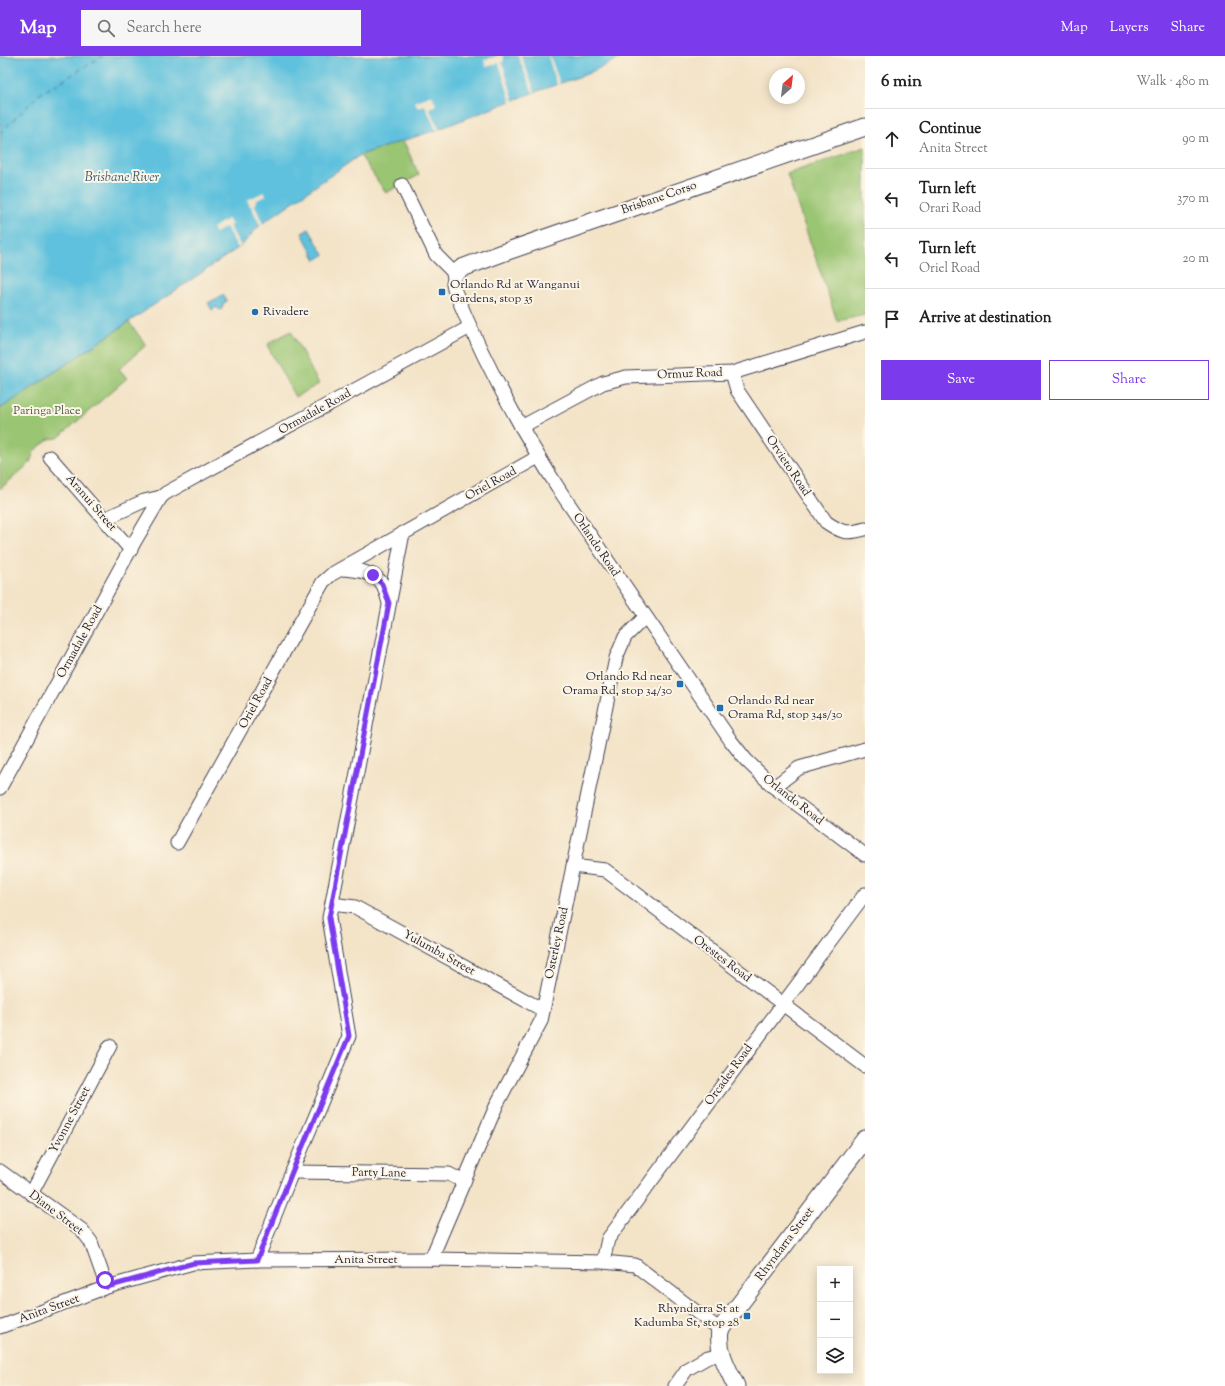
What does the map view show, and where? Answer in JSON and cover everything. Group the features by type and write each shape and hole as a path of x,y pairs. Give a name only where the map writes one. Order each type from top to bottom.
{"street":[{"name":"Brisbane Corso","path":"455,274 464,268 502,252 865,127"},
{"path":"402,185 436,255 455,274"},
{"name":"Orlando Road","path":"455,274 453,284 454,289 470,328 538,457 645,617 731,741 746,760 774,787 865,855"},
{"name":"Ormadale Road","path":"0,788 161,497 470,328"},
{"name":"Ormuz Road","path":"521,427 603,384 626,377 732,373 865,332"},
{"name":"Orvieto Road","path":"732,373 737,390 826,522 838,531 851,533 865,529"},
{"name":"Aranui Street","path":"50,457 131,550"},
{"name":"Oriel Road","path":"177,843 324,582 332,574 538,457"},
{"name":"Ormadale Road","path":"104,519 144,501 161,497"},
{"path":"257,1260 349,1036 329,918 389,603 404,533"},
{"path":"341,569 373,575 382,584 389,603"},
{"name":"Osterley Road","path":"431,1259 497,1104 541,1021 616,658 625,637 645,617"},
{"path":"774,787 799,768 865,749"},
{"name":"Orestes Road","path":"573,866 605,870 865,1066"},
{"name":"Orcades Road","path":"603,1262 608,1239 865,894"},
{"name":"Yulumba Street","path":"332,904 355,907 543,1010"},
{"name":"Yvonne Street","path":"30,1194 110,1046"},
{"name":"Rhyndarra Street","path":"720,1330 865,1139"},
{"name":"Diane Street","path":"0,1171 82,1230 91,1242 107,1287"},
{"name":"Party Lane","path":"292,1172 449,1174 464,1182"},
{"name":"Anita Street","path":"0,1327 107,1287 194,1263 257,1260 431,1259 603,1262 635,1265 720,1330"},
{"path":"720,1330 718,1342 736,1386"},
{"path":"675,1386 687,1369 708,1357 722,1354"}],"green space":[{"path":"403,140 419,175 386,193 360,155"},
{"path":"865,147 865,315 837,321 787,174"},
{"name":"Paringa Place","path":"129,322 146,345 119,369 127,378 58,438 49,439 34,451 30,463 0,489 0,409"},
{"path":"291,331 319,384 295,397 268,347 269,343"}],"water":[{"name":"Brisbane River","path":"0,56 624,56 587,74 535,92 436,130 360,155 260,225 241,246 0,409"},
{"path":"309,229 324,255 316,260 302,233"},
{"path":"223,295 227,301 223,304 222,309 220,310 216,307 212,310 208,303"}],"pier":[{"path":"503,56 504,61 502,62 514,101 511,102 499,63 486,67 484,60"},
{"path":"518,56 521,56 535,92 533,93"},
{"path":"548,56 550,56 560,84 557,85"},
{"path":"432,95 436,105 429,108 439,129 436,130 425,105 418,108 415,102"},
{"path":"264,192 266,196 255,201 256,203 254,204 263,224 260,225 247,200"},
{"path":"228,219 232,225 229,226 241,246 238,248 226,227 215,233 212,228"}],"ferry route":[{"path":"0,133 40,94 103,56"}],"place":[{"name":"Orlando Rd at Wanganui Gardens, stop 35","path":"442,292"},
{"name":"Rivadere","path":"255,312"},
{"name":"Orlando Rd near Orama Rd, stop 34/30","path":"680,684"},
{"name":"Orlando Rd near Orama Rd, stop 34s/30","path":"720,708"},
{"name":"Rhyndarra St at Kadumba St, stop 28","path":"747,1316"}],"route":[{"path":"105,1280 107,1287 194,1263 257,1260 349,1036 329,918 389,603 382,584 373,575"}]}
